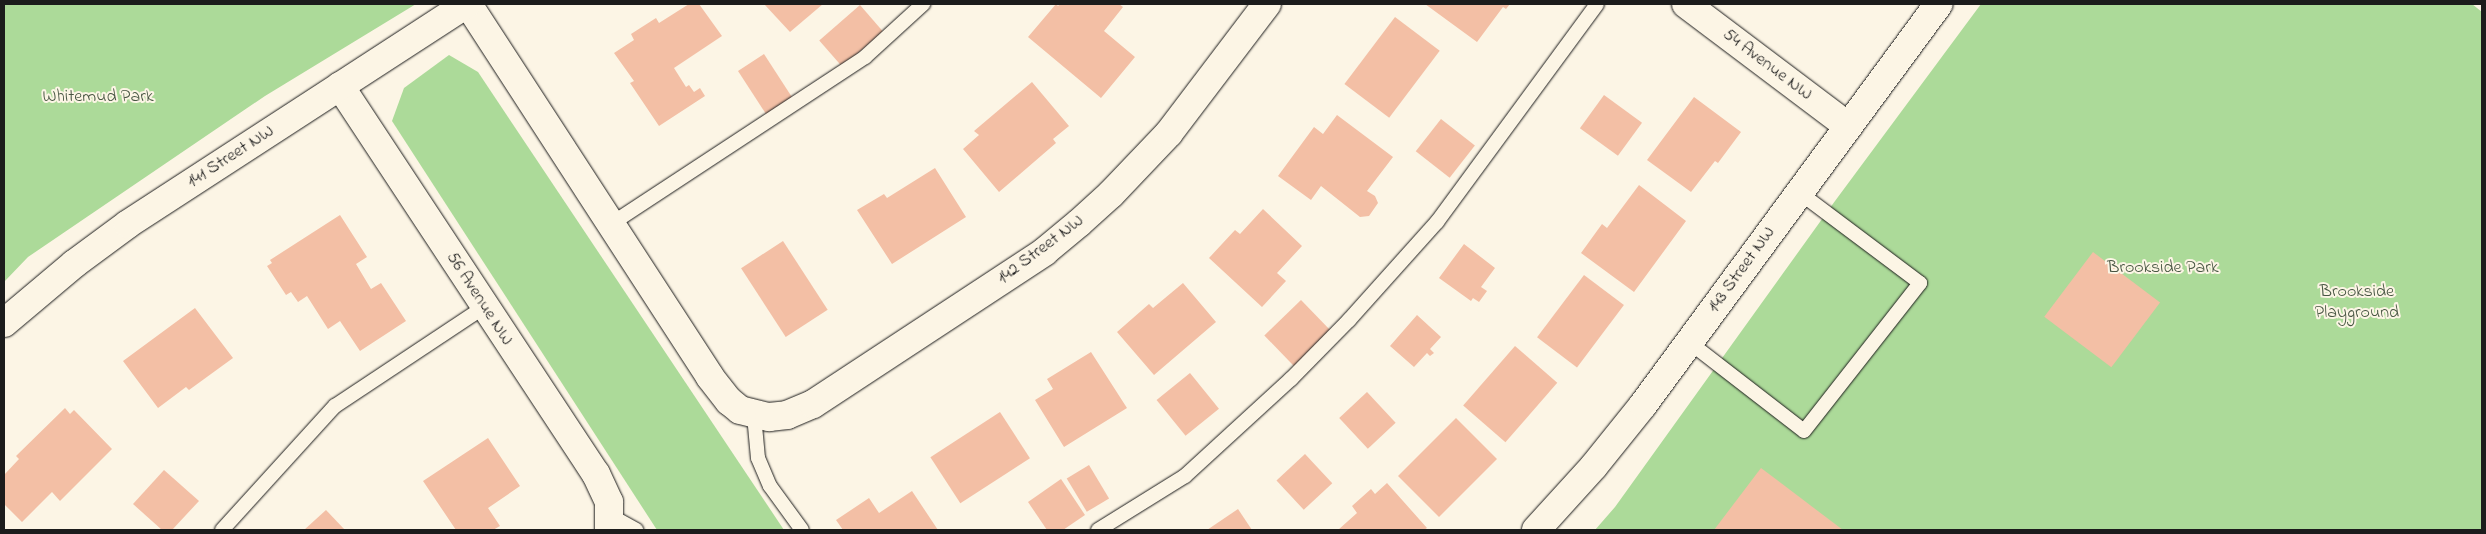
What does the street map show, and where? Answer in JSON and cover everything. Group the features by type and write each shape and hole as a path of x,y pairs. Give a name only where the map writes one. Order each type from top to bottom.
{"street":[{"name":"141 Street NW","path":"4,323 74,264 128,224 467,4"},
{"path":"467,4 710,377 729,401 740,410 754,415"},
{"name":"142 Street NW","path":"754,415 770,417 787,415 813,404 1044,252 1111,194 1169,133 1267,4"},
{"name":"54 Avenue NW","path":"1686,4 1848,126"},
{"name":"143 Street NW","path":"1536,530 1594,466 1689,342 1939,4"},
{"name":"56 Avenue NW","path":"340,86 596,474 609,502 610,523"}],"lane":[{"path":"611,224 865,57 923,4"},
{"path":"1098,530 1185,476 1291,379 1350,320 1437,222 1597,4"},
{"path":"1689,342 1804,431 1920,283 1799,192"},
{"path":"222,530 335,406 484,306"},
{"path":"754,415 758,458 770,486 802,530"},
{"path":"610,523 636,530"}],"green space":[{"name":"Whitemud Park","path":"4,4 416,4 265,96 28,257 4,282"},
{"name":"Brookside Park","path":"1981,4 2472,4 2482,12 2482,530 1595,530 1615,507 1835,201"},
{"path":"449,55 478,72 784,530 657,530 392,121 404,88"}],"building":[{"path":"689,4 699,4 722,36 674,68 686,87 689,85 694,92 700,88 705,96 659,126 630,83 634,81 614,53 634,40 631,34 656,18 659,23"},
{"path":"764,4 823,4 790,32"},
{"path":"1056,4 1058,6 1060,4 1119,4 1123,7 1104,31 1135,57 1101,98 1028,37"},
{"path":"1425,4 1510,4 1506,9 1503,7 1477,42"},
{"path":"860,5 883,31 842,67 819,40"},
{"path":"1395,17 1440,51 1389,118 1344,84"},
{"path":"764,54 794,101 769,118 738,71"},
{"path":"1032,82 1069,126 1053,139 1056,143 999,192 963,149 979,135 974,131"},
{"path":"1604,95 1642,123 1618,156 1580,128"},
{"path":"1694,97 1741,132 1718,163 1715,161 1691,192 1647,160"},
{"path":"1337,115 1393,157 1367,191 1375,196 1378,203 1369,216 1360,217 1321,186 1311,200 1278,176 1314,127 1323,134"},
{"path":"1441,119 1475,145 1450,178 1416,151"},
{"path":"935,168 966,217 892,264 857,210 884,194 887,198"},
{"path":"1639,185 1686,221 1634,292 1581,253 1602,224 1607,228"},
{"path":"1263,209 1302,246 1277,273 1286,281 1262,307 1209,258 1235,230 1240,234"},
{"path":"340,215 367,257 356,264 371,289 381,283 406,321 360,351 340,321 328,329 307,296 298,302 291,292 286,295 267,266 272,263 270,260"},
{"path":"783,241 828,310 786,337 741,268"},
{"path":"1464,244 1495,268 1481,287 1487,291 1479,302 1473,298 1471,301 1439,278"},
{"path":"2093,252 2160,303 2111,367 2044,317"},
{"path":"1584,275 1624,305 1577,367 1537,337"},
{"path":"1183,283 1216,322 1154,375 1117,332 1149,304 1153,308"},
{"path":"1301,300 1332,332 1296,368 1264,335"},
{"path":"195,308 233,358 189,390 186,387 158,408 123,361"},
{"path":"1417,315 1441,337 1430,349 1434,353 1430,356 1427,353 1414,367 1390,346"},
{"path":"1515,346 1557,383 1505,442 1463,406"},
{"path":"1091,352 1127,408 1064,447 1035,400 1053,389 1047,379"},
{"path":"1190,373 1219,409 1186,436 1157,400"},
{"path":"1367,392 1396,423 1368,449 1339,418"},
{"path":"65,408 70,414 74,410 112,449 60,501 52,492 22,522 4,504 4,475 19,459 16,456"},
{"path":"1000,412 1030,458 960,503 930,457"},
{"path":"1456,418 1497,459 1439,517 1398,476"},
{"path":"488,438 520,486 488,508 500,526 493,530 456,530 423,481"},
{"path":"1305,454 1332,483 1304,510 1276,481"},
{"path":"1089,465 1109,498 1087,512 1067,478"},
{"path":"1761,468 1843,530 1714,530"},
{"path":"164,470 199,501 172,530 162,530 133,504"},
{"path":"1061,479 1085,515 1063,530 1047,530 1028,502"},
{"path":"1387,483 1427,528 1424,530 1338,530 1357,513 1352,506 1371,489 1375,494"},
{"path":"912,491 938,530 843,530 836,520 869,498 879,513"},
{"path":"1238,509 1252,530 1207,530"},
{"path":"326,510 345,530 304,530"}],"park label":[{"name":"Brookside Playground","path":"2357,303"}]}
